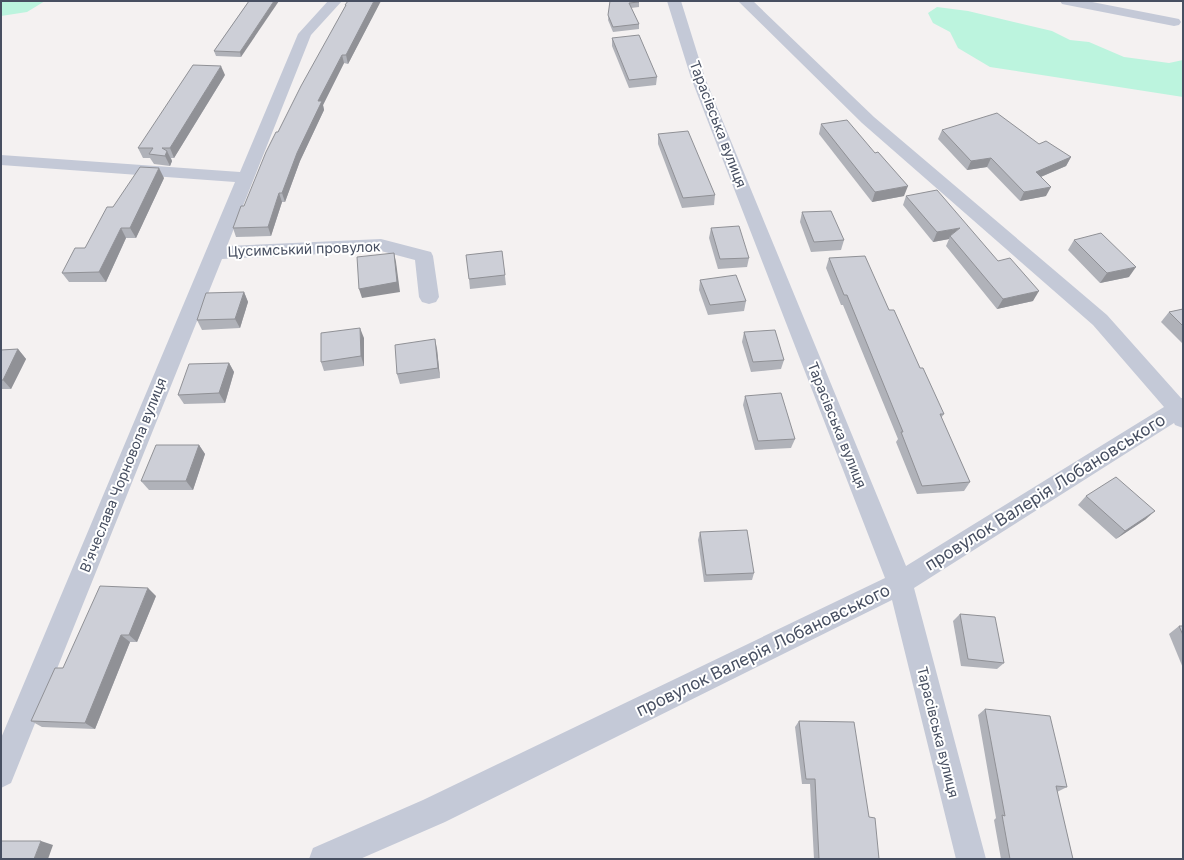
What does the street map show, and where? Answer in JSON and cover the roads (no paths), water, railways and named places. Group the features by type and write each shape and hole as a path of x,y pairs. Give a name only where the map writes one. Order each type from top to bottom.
{"street":[{"name":"В'ячеслава Чорновола вулиця","path":"1,773 305,34 335,1"},
{"name":"Тарасівська вулиця","path":"674,1 698,78 900,583 971,859"},
{"path":"745,1 868,120 1100,320 1181,411"},
{"path":"1067,1 1174,22"},
{"path":"1,160 245,178"},
{"name":"Цусимський провулок","path":"215,253 381,245 424,256 429,297"},
{"name":"провулок Валерія Лобановського","path":"324,859 434,810 900,583 1181,411"}]}
